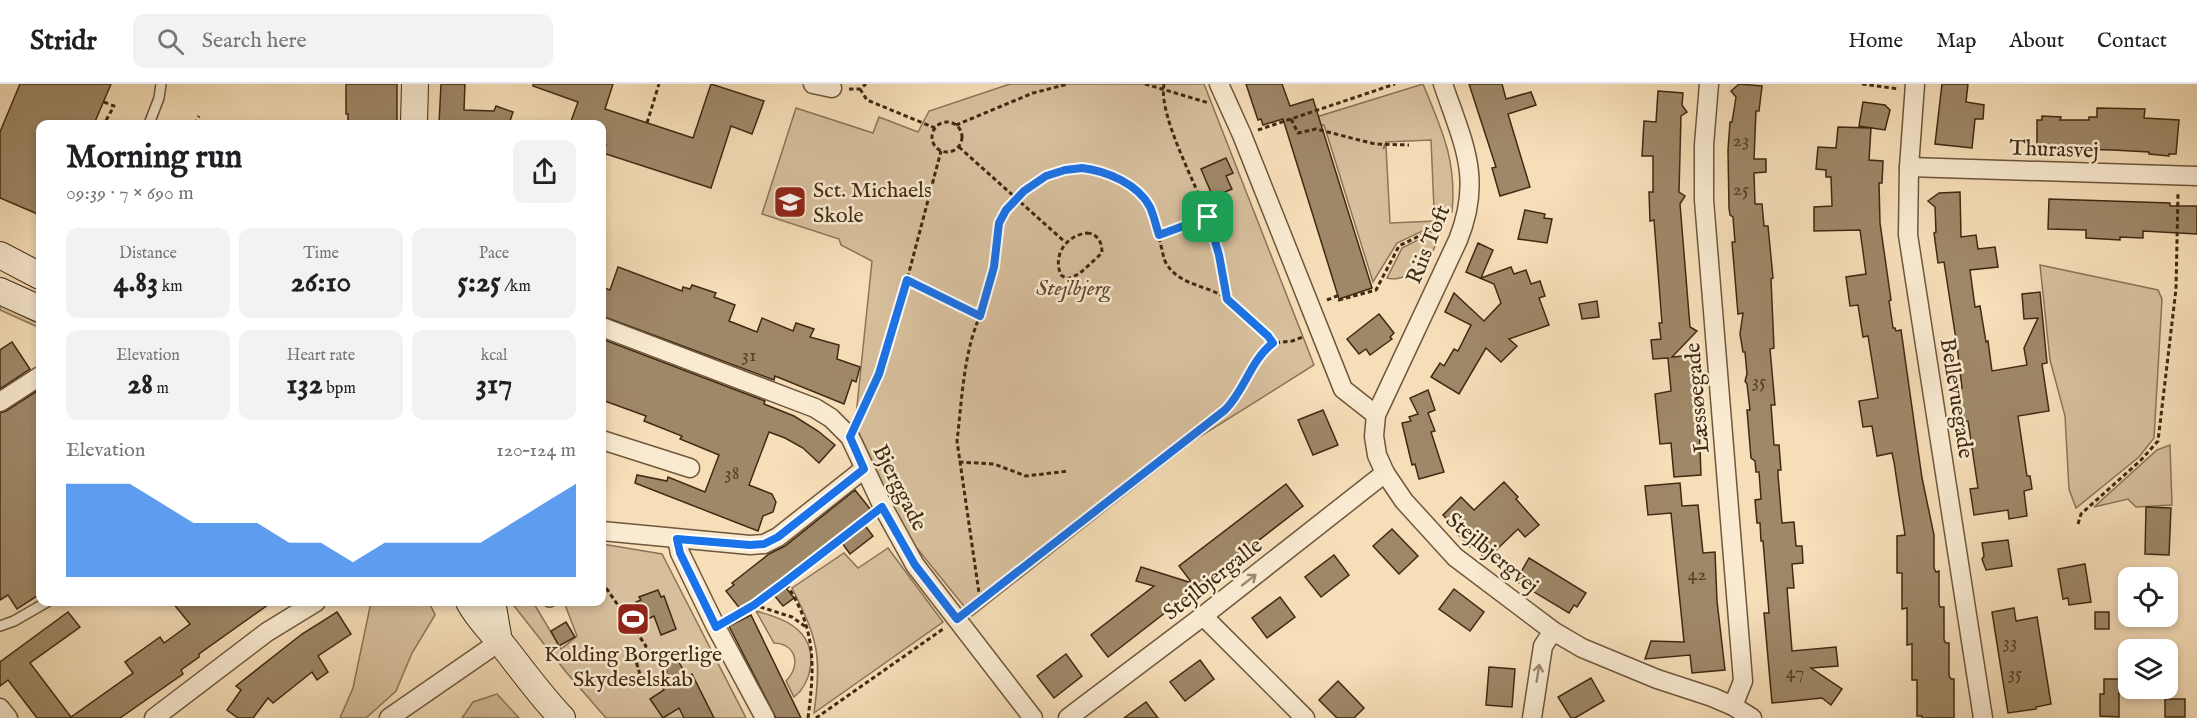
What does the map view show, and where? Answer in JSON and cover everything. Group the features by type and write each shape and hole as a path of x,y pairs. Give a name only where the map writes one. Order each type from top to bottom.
{"street":[{"path":"414,120 415,84"},
{"path":"813,84 840,88"},
{"name":"Riis Toft","path":"1376,415 1466,220 1470,194 1470,171 1443,84"},
{"name":"Læssøegade","path":"1709,84 1704,145 1704,200 1743,681 1732,705"},
{"name":"Bellevuegade","path":"1915,87 1909,167 1908,235 1983,718"},
{"path":"1221,91 1242,135 1343,389 1376,415"},
{"name":"Thurasvej","path":"1909,167 2197,176"},
{"path":"0,255 36,274"},
{"path":"0,291 36,307"},
{"name":"Bjerggade","path":"606,329 815,408 831,418 850,437 882,507 915,565 1033,718"},
{"path":"0,402 36,379"},
{"name":"Stejlbjergvej","path":"1376,415 1374,436 1377,455 1385,473 1404,501 1455,557 1552,631 1582,648 1617,664 1732,705 1752,718"},
{"path":"606,441 690,468"},
{"path":"606,531 750,545 764,544 778,537 864,469"},
{"name":"Stejlbjergalle","path":"1068,718 1203,616 1385,473"},
{"path":"677,539 680,553 716,627 765,718"},
{"path":"155,718 267,632 309,606"},
{"path":"471,606 477,618 562,718"},
{"path":"492,606 499,642"},
{"path":"1203,616 1305,718"},
{"path":"1532,718 1543,646 1552,631"},
{"path":"389,718 499,642"},
{"path":"0,708 8,718"}],"lane":[{"path":"151,120 159,98 161,84"},
{"path":"0,626 40,606"}],"path":[{"path":"647,123 659,84"},
{"path":"860,90 866,84"},
{"path":"956,125 1034,93 1068,84"},
{"path":"1145,84 1207,104 1221,91"},
{"path":"1164,84 1166,112 1208,217 1219,255 1227,299"},
{"path":"1242,135 1395,84"},
{"path":"1862,84 1915,87"},
{"path":"840,88 860,90 867,100 935,128"},
{"path":"104,102 114,106 106,120"},
{"path":"198,120 200,116"},
{"path":"1292,118 1298,133 1316,129 1375,144 1409,145"},
{"path":"949,122 956,125 961,131 962,139 959,147 954,151 942,151 936,147 933,141 935,128 949,122"},
{"path":"959,147 1065,242"},
{"path":"850,437 879,374 942,151"},
{"path":"980,600 959,462 957,441 959,420 972,339 994,267 999,223 1016,199 1033,184 1056,172 1082,168 1092,169 1118,179 1142,196 1150,206 1165,262 1173,273 1227,299 1273,343"},
{"path":"2078,524 2081,514 2141,460 2158,441 2176,289 2178,176"},
{"path":"1310,307 1337,296 1339,300 1376,291 1399,246 1438,226 1447,216"},
{"path":"1159,235 1208,217"},
{"path":"1092,233 1099,239 1102,253 1079,274 1067,279 1061,275 1059,267 1065,242 1077,234 1092,233"},
{"path":"907,280 980,316"},
{"path":"957,619 1225,410 1233,401 1262,352 1273,343 1292,342 1319,331"},
{"path":"959,462 993,464 1026,476 1070,471"},
{"path":"716,627 754,605 882,507"},
{"path":"785,582 797,599 808,628 814,665 808,718"},
{"path":"606,588 646,646 636,661 641,678 648,690"},
{"path":"754,605 792,617 808,628"},
{"path":"816,718 935,635"}],"green space":[{"name":"Stejlbjerg","path":"1010,84 1204,84 1314,365 1196,439 972,616 907,536 855,425 872,261 841,245 839,239 762,214 796,108 873,133 879,117 918,132 929,111"},
{"path":"1423,84 1442,131 1450,161 1452,212 1434,209 1431,140 1386,142 1383,149 1386,146 1390,223 1435,221 1433,226 1397,243 1373,282 1324,125 1301,130 1297,123"},
{"path":"1437,230 1441,232 1424,272 1397,279 1387,278 1402,248"},
{"path":"2040,265 2158,290 2162,299 2154,438 2139,457 2076,508 2069,489 2065,416 2050,360"},
{"path":"0,305 36,322 36,326 0,310"},
{"path":"2170,445 2172,505 2136,507 2128,499 2094,507 2157,450"},
{"name":"Kolding Borgerlige Skydeselskab","path":"606,545 662,554 746,718 606,718 514,606 535,606 561,649 577,636 566,606 606,606"},
{"path":"888,548 943,622 814,713 818,676 816,648 808,621 792,588 844,553 858,568"},
{"path":"370,606 431,606 435,615 412,653 396,691 366,718 340,718 353,688"},
{"path":"756,611 787,622 797,629 807,641 811,658 808,676 805,684 794,697 786,681 794,669 792,652 782,644 774,643"},
{"path":"497,694 519,718 462,718 473,702"}],"building":[{"path":"20,84 111,84 96,120 36,120 36,213 0,198 0,132"},
{"path":"346,84 397,84 397,120 348,120 348,114 346,114"},
{"path":"441,84 465,84 464,110 494,111 496,106 513,112 510,120 439,120"},
{"path":"533,84 613,84 605,109 693,138 711,84 764,101 752,134 731,126 711,188 606,154 606,120 571,120 578,102 533,86"},
{"path":"1246,84 1282,84 1290,106 1313,99 1372,288 1339,299 1283,119 1263,125 1261,119 1258,120"},
{"path":"1469,84 1502,84 1506,99 1531,92 1536,105 1508,114 1530,187 1500,196 1492,168 1496,167"},
{"path":"1739,84 1762,86 1759,111 1756,111 1754,159 1766,159 1766,172 1754,173 1755,204 1762,204 1764,226 1768,226 1773,278 1771,279 1774,348 1770,349 1775,405 1771,405 1774,445 1779,445 1781,470 1778,470 1778,475 1782,523 1794,522 1796,546 1802,546 1803,563 1792,564 1794,588 1787,588 1792,651 1836,647 1838,666 1811,668 1842,689 1831,705 1822,698 1772,703 1764,613 1769,613 1763,541 1761,541 1760,523 1757,523 1755,500 1761,499 1759,472 1756,472 1755,461 1751,458 1747,410 1750,410 1745,381 1747,374 1745,352 1743,352 1740,334 1743,313 1738,314 1732,242 1735,242 1733,217 1730,215 1729,208 1728,150 1730,122 1732,122 1736,97 1731,91"},
{"path":"1942,84 1968,84 1966,102 1984,105 1983,119 1975,119 1972,148 1935,144"},
{"path":"1658,91 1683,93 1682,105 1687,112 1681,116 1679,192 1685,196 1680,204 1690,327 1697,331 1672,357 1695,355 1697,413 1701,417 1699,424 1701,475 1674,477 1671,443 1660,444 1655,394 1671,391 1668,358 1653,359 1651,340 1661,339 1659,323 1662,323 1654,220 1650,221 1649,192 1653,192 1653,156 1642,156 1644,121 1656,122"},
{"path":"1863,102 1885,105 1890,110 1885,130 1859,126"},
{"path":"2097,108 2145,109 2144,118 2179,120 2176,154 2169,154 2169,156 2149,154 2149,152 2037,148 2037,120 2042,120 2042,116 2061,117 2060,120 2089,120 2089,117 2097,117"},
{"path":"1838,127 1871,128 1869,160 1883,161 1882,183 1879,183 1880,223 1891,300 1889,301 1893,328 1896,331 1901,330 1922,478 1934,535 1934,568 1936,572 1939,571 1939,604 1940,607 1944,607 1944,640 1949,643 1949,676 1954,679 1954,718 1917,716 1917,680 1912,680 1912,644 1907,645 1907,608 1902,609 1902,573 1897,573 1897,536 1905,535 1894,462 1892,453 1877,456 1872,426 1863,427 1859,401 1878,398 1868,336 1863,337 1858,305 1850,306 1846,277 1866,274 1860,230 1814,231 1814,207 1832,206 1831,177 1826,177 1826,170 1816,169 1818,147 1836,148"},
{"path":"1226,158 1233,173 1226,176 1232,189 1213,197 1201,169"},
{"path":"1960,192 1961,237 1976,235 1978,249 1995,247 1998,267 1970,270 1975,307 1980,306 1992,371 2027,365 2024,348 2038,318 2024,319 2022,294 2040,292 2047,363 2042,364 2049,411 2018,416 2027,476 2030,476 2032,489 2024,491 2027,516 2009,519 2008,510 1974,515 1970,489 1978,488 1968,421 1962,422 1956,389 1962,388 1944,262 1938,263 1934,233 1936,232 1935,207 1928,201 1939,193"},
{"path":"2049,199 2197,206 2197,234 2143,231 2143,238 2120,237 2120,240 2086,238 2086,230 2048,229"},
{"path":"1525,210 1545,214 1544,218 1552,219 1547,243 1518,239"},
{"path":"1478,243 1493,250 1481,278 1511,267 1514,274 1526,270 1531,284 1540,281 1545,296 1539,298 1549,325 1509,339 1517,346 1501,362 1486,348 1459,394 1431,377 1440,363 1444,366 1454,349 1458,351 1471,325 1445,312 1454,293 1484,321 1501,303 1494,284 1466,272"},
{"path":"618,267 682,291 683,287 690,289 692,285 716,293 714,297 735,305 729,321 757,332 762,318 793,331 796,323 814,329 810,337 839,345 837,359 860,367 856,382 852,380 844,404 775,376 774,380 606,317 606,288 610,290"},
{"path":"1597,301 1599,317 1582,319 1579,304"},
{"path":"1379,314 1394,333 1390,337 1392,339 1370,355 1366,349 1359,354 1347,339"},
{"path":"606,341 765,401 764,404 794,416 835,445 819,463 803,448 769,432 749,485 772,494 776,502 773,512 763,516 758,531 635,483 637,475 667,481 668,477 705,492 719,455 680,439 682,436 644,421 646,416 606,401"},
{"path":"12,342 30,369 0,389 0,350"},
{"path":"1428,390 1435,410 1428,413 1435,431 1431,432 1444,472 1419,479 1415,464 1412,465 1402,423 1411,421 1409,417 1418,414 1410,398"},
{"path":"36,392 36,597 17,609 8,595 0,600 0,413"},
{"path":"1323,410 1338,445 1313,455 1298,420"},
{"path":"1504,482 1539,525 1525,537 1518,529 1493,553 1491,551 1484,557 1472,545 1470,547 1443,515 1461,497 1474,510"},
{"path":"1680,483 1682,506 1698,505 1703,553 1715,552 1717,601 1725,670 1692,673 1690,655 1645,659 1651,641 1684,642 1671,513 1648,515 1645,486"},
{"path":"1286,484 1303,506 1108,657 1091,635 1154,586 1136,581 1141,567 1192,583 1179,566"},
{"path":"855,490 871,510 860,519 873,536 850,554 837,536 780,580 794,598 783,606 769,589 741,610 726,591 734,585 732,583 769,554 785,546"},
{"path":"2146,507 2171,508 2169,555 2145,554"},
{"path":"1392,529 1418,556 1399,574 1373,546"},
{"path":"2008,540 2012,566 1986,570 1982,559 1984,556 1982,543"},
{"path":"1334,555 1349,575 1321,597 1305,577"},
{"path":"1529,558 1586,593 1577,607 1574,605 1569,613 1519,583 1524,574 1521,572"},
{"path":"2085,564 2091,602 2069,605 2068,598 2063,599 2058,569"},
{"path":"1454,589 1484,612 1470,631 1439,609"},
{"path":"658,590 661,597 664,596 676,629 661,635 654,616 648,619 647,616 643,618 636,602 641,600 639,597"},
{"path":"1280,597 1295,617 1267,638 1252,618"},
{"path":"175,606 266,606 199,654 199,657 181,670 183,674 120,718 37,718 8,680 0,686 0,662 68,612 80,627 30,663 71,717 133,673 125,662 160,637 164,643 190,624"},
{"path":"2014,608 2016,621 2037,617 2051,704 2036,707 2036,709 2008,713 1992,612"},
{"path":"337,612 351,634 318,656 328,672 317,680 312,672 273,703 268,698 253,718 238,718 227,710 241,690 236,686 302,634"},
{"path":"2095,612 2109,612 2109,629 2095,629"},
{"path":"751,615 801,718 776,718 729,626"},
{"path":"566,622 575,637 559,646 551,631"},
{"path":"673,651 687,677 692,674 714,718 684,718 679,708 663,718 650,699 664,690 657,677 667,672 660,658"},
{"path":"1066,654 1082,676 1054,698 1037,676"},
{"path":"1200,660 1214,679 1185,701 1170,682"},
{"path":"1489,667 1515,669 1512,707 1486,705"},
{"path":"1591,678 1604,701 1575,718 1571,718 1558,697"},
{"path":"2104,679 2118,679 2119,717 2100,716 2100,694 2104,694"},
{"path":"1338,681 1364,708 1354,718 1337,718 1319,700"},
{"path":"2165,699 2185,699 2185,717 2165,717"},
{"path":"1146,702 1158,718 1124,718"}],"place":[{"name":"Sct. Michaels Skole","path":"790,202"},
{"name":"Kolding Borgerlige Skydeselskab","path":"633,619"}],"route":[{"path":"1092,169 1118,179 1132,188 1150,206 1159,235 1208,217 1219,255 1227,299 1273,343 1262,352 1233,401 1225,410 957,619 915,565 882,507 754,605 716,627 680,553 677,539 750,545 764,544 778,537 864,469 850,437 879,374 907,280 980,316 994,267 996,234 1006,210 1033,184 1046,176 1065,170 1092,169"}]}
